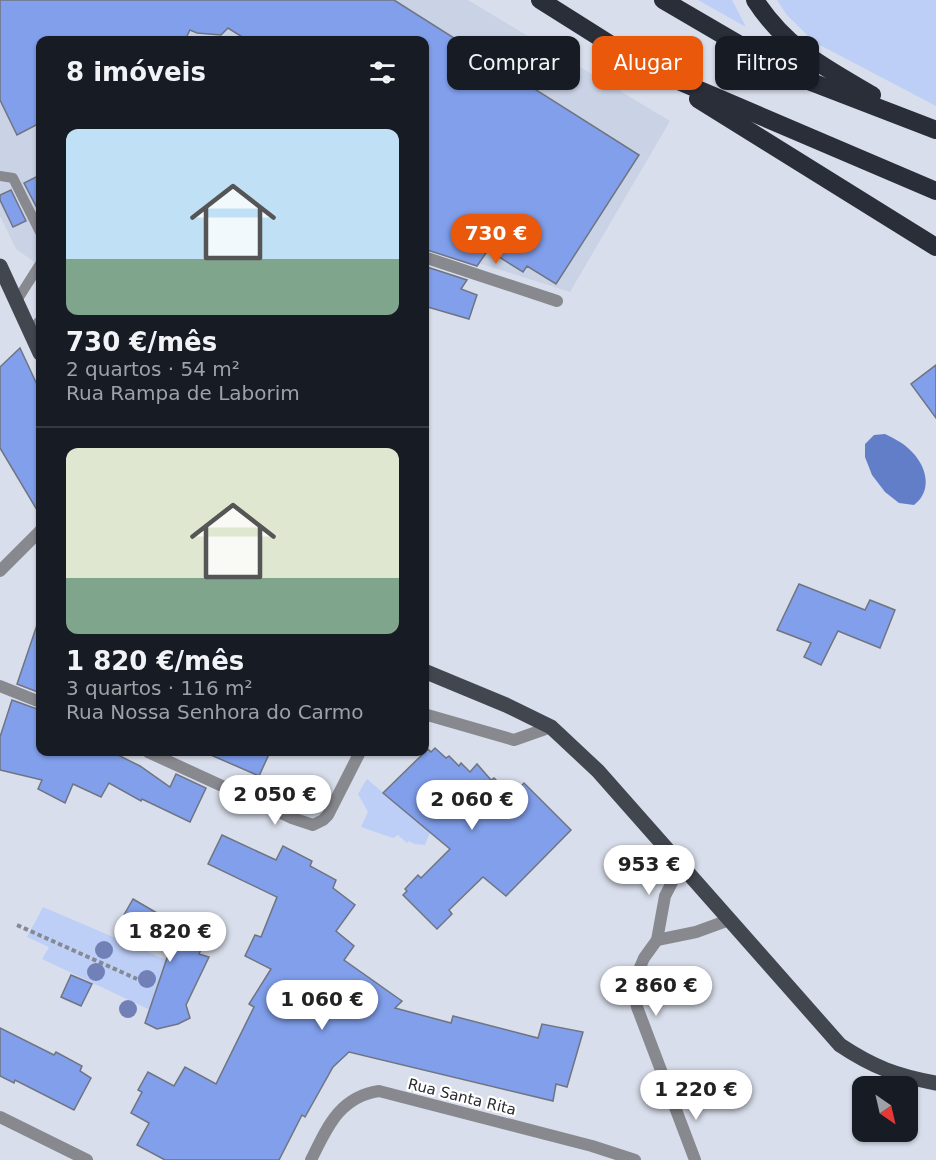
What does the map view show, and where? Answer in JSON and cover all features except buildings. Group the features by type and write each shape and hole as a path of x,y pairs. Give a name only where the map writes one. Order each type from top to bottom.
{"highway":[{"path":"540,0 597,36"},
{"path":"663,0 788,73 928,126"},
{"path":"755,0 791,43 810,59 928,126"},
{"path":"683,90 936,247"},
{"path":"700,90 936,191"}],"main road":[{"path":"0,266 16,302 35,327"},
{"path":"429,672 551,727 598,771 840,1045 867,1062 904,1077 936,1083"}],"street":[{"path":"429,259 557,301"},
{"path":"0,571 36,535"},
{"path":"0,686 36,700"},
{"path":"429,715 514,740 551,727"},
{"path":"157,756 292,818 313,825 328,815 358,756"},
{"path":"681,864 665,896 657,940 644,958 634,990 637,1007 695,1160"},
{"path":"657,940 696,932 729,920"},
{"name":"Rua Santa Rita","path":"311,1160 327,1127 339,1111 366,1093 379,1091 592,1146 635,1160"},
{"path":"0,1117 87,1160"}],"lane":[{"path":"0,176 13,178 36,224"},
{"path":"16,302 36,270"}],"path":[{"path":"17,925 137,980"}],"shaded area":[{"path":"0,0 468,0 528,36 447,36 447,90 580,90 580,67 592,74 592,90 618,90 670,121 570,292 429,247 429,36 36,36 36,262 16,249 0,216"},
{"path":"698,0 732,0 746,27"},
{"path":"777,0 936,0 936,106 819,45 819,36 808,36 787,15"},
{"path":"367,779 430,832 425,845 409,841 407,843 398,835 393,838 361,827 368,812 358,794"},
{"path":"43,907 167,960 150,1010 42,959 49,947 27,937"}],"water":[{"path":"885,434 909,449 923,469 926,485 920,499 914,505 899,503 885,492 872,475 865,457 865,444 874,435"}]}
